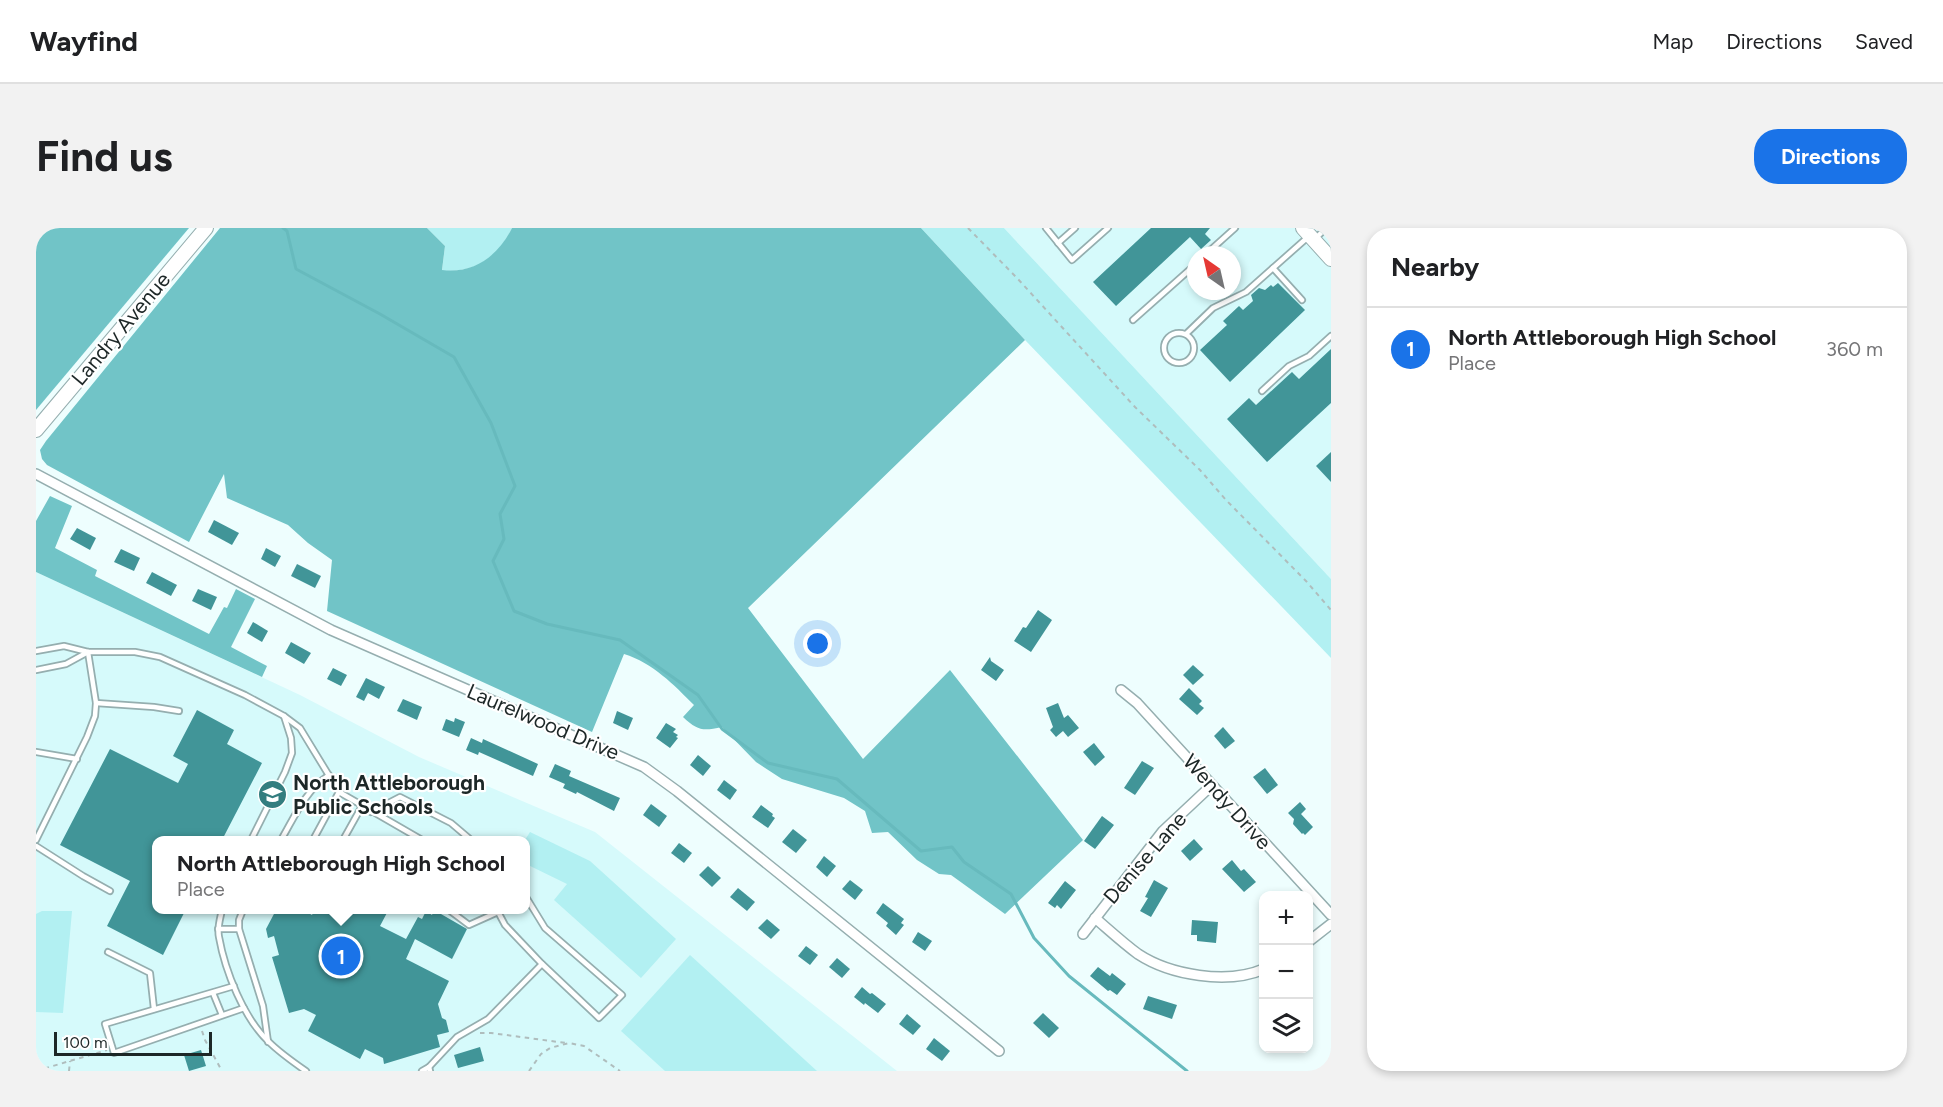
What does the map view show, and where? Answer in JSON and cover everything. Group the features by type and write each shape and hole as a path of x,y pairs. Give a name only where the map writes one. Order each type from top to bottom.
{"street":[{"name":"Landry Avenue","path":"36,430 206,228"},
{"path":"1309,234 1331,259"},
{"name":"Laurelwood Drive","path":"36,474 331,630 644,767 677,791 999,1050"},
{"name":"Wendy Drive","path":"1121,690 1137,703 1331,915"},
{"name":"Denise Lane","path":"1083,934 1163,831 1212,785"},
{"path":"1095,918 1139,954 1173,970 1214,977 1259,970"},
{"path":"1313,938 1331,924"}],"lane":[{"path":"1046,228 1072,260 1108,228"},
{"path":"1058,243 1075,228"},
{"path":"1215,246 1235,228"},
{"path":"1186,334 1213,308 1246,292 1309,234 1326,228"},
{"path":"1273,268 1302,300"},
{"path":"1133,320 1187,272"},
{"path":"1177,332 1186,334 1193,341 1194,350 1190,359 1181,363 1171,362 1165,355 1163,345 1168,337 1177,332"},
{"path":"1262,391 1289,366 1309,356 1331,336"},
{"path":"36,651 63,646 88,652 135,652 160,657 245,695 284,716 300,728 339,792 415,836"},
{"path":"36,670 66,664 88,652"},
{"path":"36,840 92,726 96,703 88,652"},
{"path":"96,703 179,711"},
{"path":"253,836 292,753 291,738 284,716"},
{"path":"36,752 77,759"},
{"path":"283,836 308,793 329,775"},
{"path":"315,836 339,792"},
{"path":"371,812 400,797 451,823 466,836"},
{"path":"345,836 362,806"},
{"path":"36,846 110,891"},
{"path":"500,914 506,925 542,964 599,1018 622,995 545,928 530,905"},
{"path":"221,914 219,938 234,986 249,1018 268,1041 306,1071"},
{"path":"241,914 239,929 263,1006 268,1041"},
{"path":"455,914 469,925 492,914"},
{"path":"218,929 239,929"},
{"path":"108,952 150,973 154,1010"},
{"path":"422,1071 429,1069 456,1037 488,1019 542,964"},
{"path":"234,986 105,1024 114,1053 244,1008"},
{"path":"213,993 222,1015"}],"path":[{"path":"968,228 1135,407 1200,470 1331,610"},
{"path":"199,1023 205,1040 222,1071"},
{"path":"464,1033 491,1033 584,1046 620,1071"},
{"path":"529,1071 541,1054 550,1048 569,1043"},
{"path":"36,1071 112,1048"},
{"path":"69,1071 70,1061"}],"shaded area":[{"path":"36,228 189,228 36,410"},
{"path":"220,228 427,228 445,246 442,270 454,270 475,266 484,261 500,247 512,228 921,228 1025,340 748,608 863,759 950,670 1083,840 1005,914 951,875 939,874 917,860 888,832 872,833 865,811 844,798 782,779 756,762 722,727 705,729 693,725 683,717 694,705 662,675 635,658 624,654 592,732 327,611 332,560 288,525 227,498 224,474 189,542 47,465 42,459 40,450 46,441"},
{"path":"427,228 512,228 500,248 484,262 465,269 442,271 445,246"},
{"path":"921,228 1004,228 1331,579 1331,658 1025,340"},
{"path":"1004,228 1331,228 1331,579"},
{"path":"50,496 72,506 55,548 97,570 95,576 209,634 224,607 227,608 236,589 255,599 231,647 267,666 262,677 36,572 36,521"},
{"name":"North Attleborough Public Schools","path":"36,572 300,695 419,757 595,832 897,1071 36,1071"},
{"path":"530,832 590,861 676,939 641,978 554,900 567,884 530,866 530,836 528,836"},
{"path":"42,911 72,911 63,1013 36,1012 36,914"},
{"path":"690,955 817,1071 665,1071 621,1031"}],"building":[{"path":"1151,228 1210,228 1205,234 1211,240 1204,246 1198,246 1190,237 1116,306 1093,282"},
{"path":"1278,283 1305,310 1230,382 1200,350 1227,325 1223,321 1239,306 1243,310 1253,301 1251,295 1259,288 1265,290"},
{"path":"1331,349 1331,403 1267,462 1227,419 1249,398 1256,405 1292,372 1299,379"},
{"path":"1331,452 1331,482 1316,466"},
{"path":"214,520 239,533 232,545 208,532"},
{"path":"77,528 96,538 90,550 70,539"},
{"path":"266,548 281,556 275,567 261,559"},
{"path":"121,549 140,558 134,571 114,562"},
{"path":"297,564 321,576 315,588 291,576"},
{"path":"152,572 177,585 171,596 146,583"},
{"path":"198,589 217,597 211,610 192,601"},
{"path":"1038,610 1052,620 1031,652 1014,641"},
{"path":"253,622 268,631 262,642 247,633"},
{"path":"291,642 311,653 304,664 285,653"},
{"path":"990,657 991,661 1004,670 996,681 981,670"},
{"path":"1193,665 1204,675 1193,685 1183,675"},
{"path":"333,668 347,675 341,686 327,679"},
{"path":"366,678 385,687 379,699 368,693 364,701 356,697"},
{"path":"1189,688 1202,701 1199,704 1204,708 1197,715 1179,699"},
{"path":"403,699 422,707 417,720 397,711"},
{"path":"1058,703 1064,718 1068,715 1079,728 1068,737 1063,731 1056,737 1050,730 1053,727 1046,708"},
{"path":"197,710 234,730 227,744 262,763 224,836 152,836 152,914 184,914 163,955 107,926 130,881 60,845 110,749 178,783 188,764 173,756"},
{"path":"617,711 633,718 628,730 613,723"},
{"path":"455,718 465,722 459,737 442,730 446,719 454,722"},
{"path":"666,723 676,729 673,732 678,735 670,748 656,738"},
{"path":"1223,727 1235,741 1225,749 1214,736"},
{"path":"471,738 482,743 483,739 538,764 533,776 479,752 478,755 466,750"},
{"path":"1094,743 1105,757 1095,766 1083,752"},
{"path":"698,755 711,766 703,776 690,765"},
{"path":"1142,761 1154,768 1135,795 1124,788"},
{"path":"555,764 571,771 569,776 620,798 614,811 577,792 576,794 563,788 565,784 549,777"},
{"path":"1265,768 1278,785 1267,794 1253,777"},
{"path":"724,780 737,790 730,800 717,790"},
{"path":"1300,802 1306,809 1301,814 1313,827 1305,835 1293,824 1294,819 1288,813"},
{"path":"651,804 667,816 659,827 643,815"},
{"path":"761,805 775,818 768,828 752,817"},
{"path":"1102,816 1114,825 1095,849 1084,841"},
{"path":"793,829 807,840 796,853 782,842"},
{"path":"1194,839 1203,849 1190,861 1181,851"},
{"path":"679,843 692,853 684,863 671,853"},
{"path":"824,856 836,866 827,877 816,867"},
{"path":"1232,860 1241,871 1244,869 1256,882 1244,892 1222,869"},
{"path":"708,866 721,878 712,887 699,875"},
{"path":"850,880 863,890 855,900 842,889"},
{"path":"1154,880 1168,888 1151,917 1140,911 1148,898 1145,897"},
{"path":"1065,881 1076,890 1061,909 1057,905 1055,908 1048,903"},
{"path":"738,888 755,902 747,911 730,897"},
{"path":"883,903 904,919 901,923 904,925 896,935 886,926 888,923 876,913"},
{"path":"274,914 386,914 380,926 406,939 418,917 422,919 424,914 441,914 467,929 452,959 415,939 406,959 449,981 438,1004 449,1032 437,1035 440,1047 384,1064 383,1058 365,1049 360,1059 308,1031 316,1015 304,1009 289,1013 272,957 279,955 274,936 268,938 266,929"},
{"path":"767,919 780,930 771,939 758,928"},
{"path":"1192,920 1218,922 1216,943 1197,941 1197,935 1191,935"},
{"path":"918,932 932,941 925,951 912,942"},
{"path":"806,946 818,955 810,965 798,956"},
{"path":"837,958 850,969 842,978 829,967"},
{"path":"1098,967 1110,976 1112,973 1126,984 1117,995 1108,991 1090,976"},
{"path":"862,987 886,1004 878,1013 854,997"},
{"path":"1148,996 1177,1005 1172,1019 1143,1009"},
{"path":"1043,1013 1059,1028 1049,1038 1033,1023"},
{"path":"907,1014 921,1026 913,1035 899,1024"},
{"path":"934,1038 950,1051 942,1061 926,1049"},
{"path":"480,1047 484,1061 458,1068 454,1055"},
{"path":"201,1050 206,1066 189,1071 184,1055"}],"waterway":[{"path":"283,228 287,231 296,269 454,357 491,423 515,486 500,514 504,539 493,561 514,611 547,624 620,640 698,695 722,729 768,763 837,779 921,851 952,847 964,862 1011,894 1034,938 1069,976 1187,1071"}],"place":[{"name":"North Attleborough Public Schools","path":"272,795"},
{"name":"North Attleborough High School","path":"341,956"}]}
